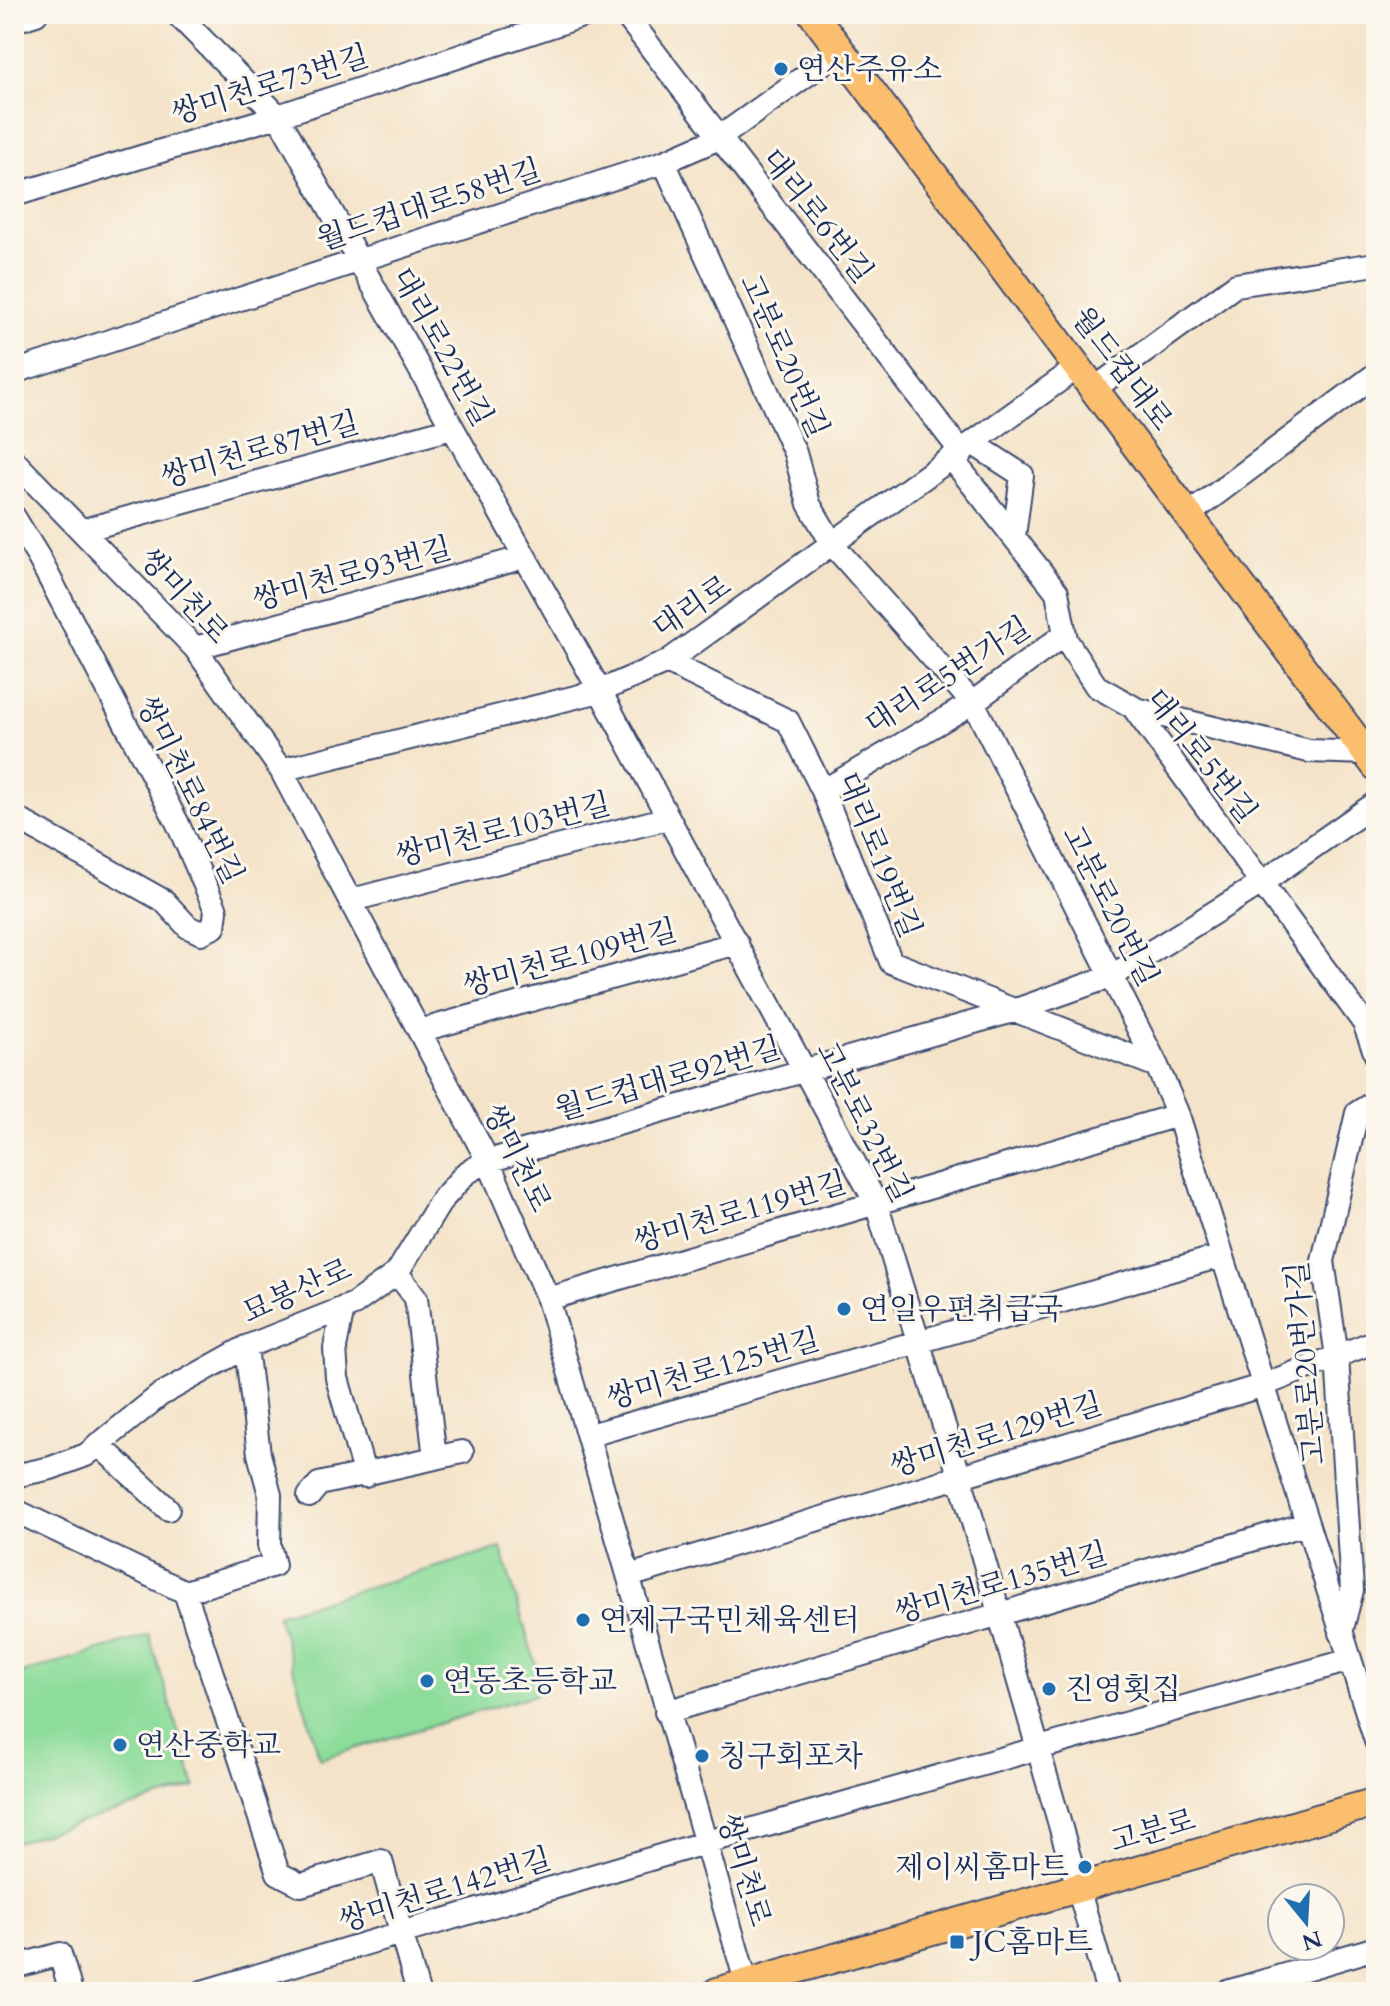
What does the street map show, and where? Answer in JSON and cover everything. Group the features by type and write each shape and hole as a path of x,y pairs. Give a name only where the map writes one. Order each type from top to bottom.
{"main road":[{"name":"월드컵대로","path":"813,14 1371,759"},
{"name":"고분로","path":"717,1992 747,1988 1376,1802"}],"street":[{"path":"14,21 36,14"},
{"name":"대리로22번길","path":"177,14 278,116 600,691"},
{"name":"쌍미천로73번길","path":"14,195 278,116 588,14"},
{"name":"대리로6번길","path":"625,14 963,452"},
{"name":"월드컵대로58번길","path":"14,372 664,162 719,138 840,51"},
{"name":"고분로20번길","path":"664,162 795,453 809,504 833,545 972,703 1157,1066 1178,1115 1261,1386 1376,1741"},
{"name":"대리로","path":"281,770 600,691 667,662 963,452 1236,285 1376,264"},
{"path":"1188,515 1376,374"},
{"name":"쌍미천로87번길","path":"84,530 452,428"},
{"path":"963,452 1022,475 1014,536"},
{"name":"대리로5번길","path":"963,452 1014,536 1057,592 1065,634 1096,686 1135,709 1364,1023 1376,1055"},
{"name":"쌍미천로","path":"14,461 195,648 281,770 488,1161 548,1299 590,1435 666,1712 747,1988"},
{"name":"쌍미천로84번길","path":"14,517 39,558 177,822 216,910 214,927 201,933 188,927 164,901 14,817"},
{"name":"쌍미천로93번길","path":"195,648 525,557"},
{"name":"대리로5번가길","path":"823,791 972,703 1065,634"},
{"name":"대리로19번길","path":"667,662 788,721 823,791 891,962 1157,1066"},
{"name":"고분로32번길","path":"600,691 876,1203 960,1477 1108,1992"},
{"path":"1135,709 1309,751 1371,759"},
{"name":"월드컵대로92번길","path":"488,1161 1013,1011 1112,976 1260,884 1376,803"},
{"name":"쌍미천로103번길","path":"352,900 668,818"},
{"name":"쌍미천로109번길","path":"419,1031 737,943"},
{"name":"고분로20번가길","path":"1341,1633 1352,1590 1337,1357 1323,1261 1357,1113 1376,1101"},
{"name":"쌍미천로119번길","path":"548,1299 1178,1115"},
{"name":"묘봉산로","path":"14,1476 75,1459 160,1395 246,1347 343,1308 397,1273 441,1201 466,1173 488,1161"},
{"name":"쌍미천로125번길","path":"590,1435 1221,1256"},
{"path":"397,1273 416,1298 435,1458"},
{"path":"343,1308 335,1348 337,1378 365,1476"},
{"name":"쌍미천로129번길","path":"629,1576 1261,1386 1376,1341"},
{"path":"14,1510 185,1592 274,1565 269,1545 270,1495 259,1454 246,1347"},
{"path":"98,1444 168,1509"},
{"path":"309,1496 319,1484 462,1452"},
{"name":"쌍미천로135번길","path":"666,1712 1306,1524"},
{"path":"185,1592 278,1873 301,1885 381,1861 418,1992"},
{"name":"쌍미천로142번길","path":"202,1992 704,1843 1350,1660"},
{"path":"1227,1992 1376,1948"},
{"path":"14,1967 60,1954 71,1992"}],"green space":[{"path":"501,1548 544,1692 320,1759 277,1614"},
{"path":"149,1635 195,1787 14,1843 14,1676"}],"place":[{"name":"연산주유소","path":"781,69"},
{"name":"연일우편취급국","path":"844,1309"},
{"name":"연제구국민체육센터","path":"583,1620"},
{"name":"연동초등학교","path":"427,1681"},
{"name":"진영횟집","path":"1049,1689"},
{"name":"연산중학교","path":"120,1745"},
{"name":"칭구회포차","path":"702,1756"},
{"name":"제이씨홈마트","path":"1085,1867"},
{"name":"JC홈마트","path":"957,1942"}]}
